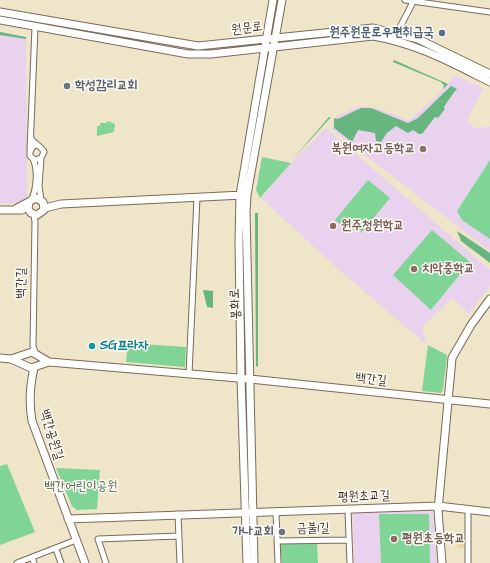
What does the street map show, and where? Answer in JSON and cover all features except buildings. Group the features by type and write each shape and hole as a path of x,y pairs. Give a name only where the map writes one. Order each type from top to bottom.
{"street":[{"name":"봉화로","path":"247,563 244,512 238,242 243,195 273,0"},
{"path":"274,38 282,0"},
{"path":"406,0 490,12"},
{"path":"396,36 414,1"},
{"name":"원문로","path":"0,12 36,23 188,54 205,54 373,36 396,36 418,39 490,74"},
{"name":"원문로","path":"0,20 36,23 198,46 373,28 396,36 490,82"},
{"path":"35,216 28,206 35,186 33,159 30,156 30,133 36,23"},
{"name":"봉화로","path":"254,563 258,512 250,379 246,212 243,195 274,46 274,38"},
{"path":"30,133 32,140 37,146 41,147 44,152 41,158 39,186 45,204"},
{"path":"30,150 37,146"},
{"path":"33,159 41,158"},
{"path":"0,210 17,208 36,198 45,204 243,195"},
{"path":"189,374 197,197"},
{"path":"35,216 45,204"},
{"path":"17,208 35,216"},
{"name":"백간길","path":"32,352 35,216"},
{"path":"442,563 438,506 452,358 471,325 490,299"},
{"path":"11,359 32,352 49,362"},
{"path":"31,366 40,360 32,352"},
{"path":"31,366 32,352"},
{"path":"0,358 11,359 31,366 49,362 241,378"},
{"name":"백간공원길","path":"31,366 32,379 30,411 32,421 85,563"},
{"name":"백간길","path":"241,378 490,404"},
{"name":"평원초교길","path":"178,514 348,510 438,506 490,512"},
{"path":"348,510 350,563"},
{"path":"468,510 468,563"},
{"path":"276,512 278,563"},
{"path":"68,519 178,514 180,563"},
{"path":"106,563 98,539 179,536"},
{"path":"17,563 76,540"},
{"name":"금불1길","path":"277,541 349,540"},
{"path":"56,549 61,563"},
{"path":"32,557 34,563"}],"shaded area":[{"path":"0,35 26,39 27,198 17,203 0,204"},
{"name":"북원여자고등학교","path":"455,75 483,88 467,121 475,128 490,127 490,251 331,129 337,116 360,106 379,109 409,120 436,97"},
{"path":"326,128 490,270 490,286 469,314 453,298 422,327 427,345 337,268 261,198 291,163"},
{"name":"평원초등학교","path":"430,511 433,514 437,563 354,563 353,513"}],"green space":[{"path":"0,32 26,37 26,39 0,35"},
{"path":"394,60 448,84 443,89 444,85 441,82 393,62"},
{"path":"451,86 457,89 444,107 445,109 438,118 435,117 422,134 419,134 413,130 408,133 396,126 387,133 381,142 376,141 375,133 358,130 352,142 334,128 334,118 338,119 361,108 371,108 408,123 418,118"},
{"path":"329,117 331,117 292,160"},
{"path":"108,121 115,124 114,132 97,136 97,126 100,126 100,123 106,123"},
{"path":"262,157 291,163 260,198 256,190"},
{"path":"490,160 490,239 462,220 457,211"},
{"path":"368,180 390,198 362,232 356,227 353,230 344,224 342,226 335,220"},
{"path":"255,213 258,213 258,367 256,366"},
{"path":"432,230 470,262 431,310 393,275"},
{"path":"457,231 490,253 490,263 461,241"},
{"path":"203,290 213,291 213,308 207,307"},
{"path":"128,343 186,347 185,367 126,362"},
{"path":"428,345 447,355 443,390 441,393 422,391"},
{"path":"7,464 35,532 0,545 0,466"},
{"name":"백간어린이공원","path":"56,468 100,470 97,509 77,510 72,506"},
{"path":"379,514 429,514 430,563 381,563"},
{"path":"282,542 317,543 318,563 282,563 280,545"}],"sand":[{"path":"466,539 466,548 457,548 457,540"}],"place":[{"name":"원주원문로우편취급국","path":"442,33"},
{"name":"학성감리교회","path":"67,86"},
{"name":"북원여자고등학교","path":"423,149"},
{"name":"원주청원학교","path":"333,226"},
{"name":"치악중학교","path":"414,269"},
{"name":"SG프라자","path":"92,346"},
{"name":"가나교회","path":"282,532"},
{"name":"평원초등학교","path":"394,539"}]}
